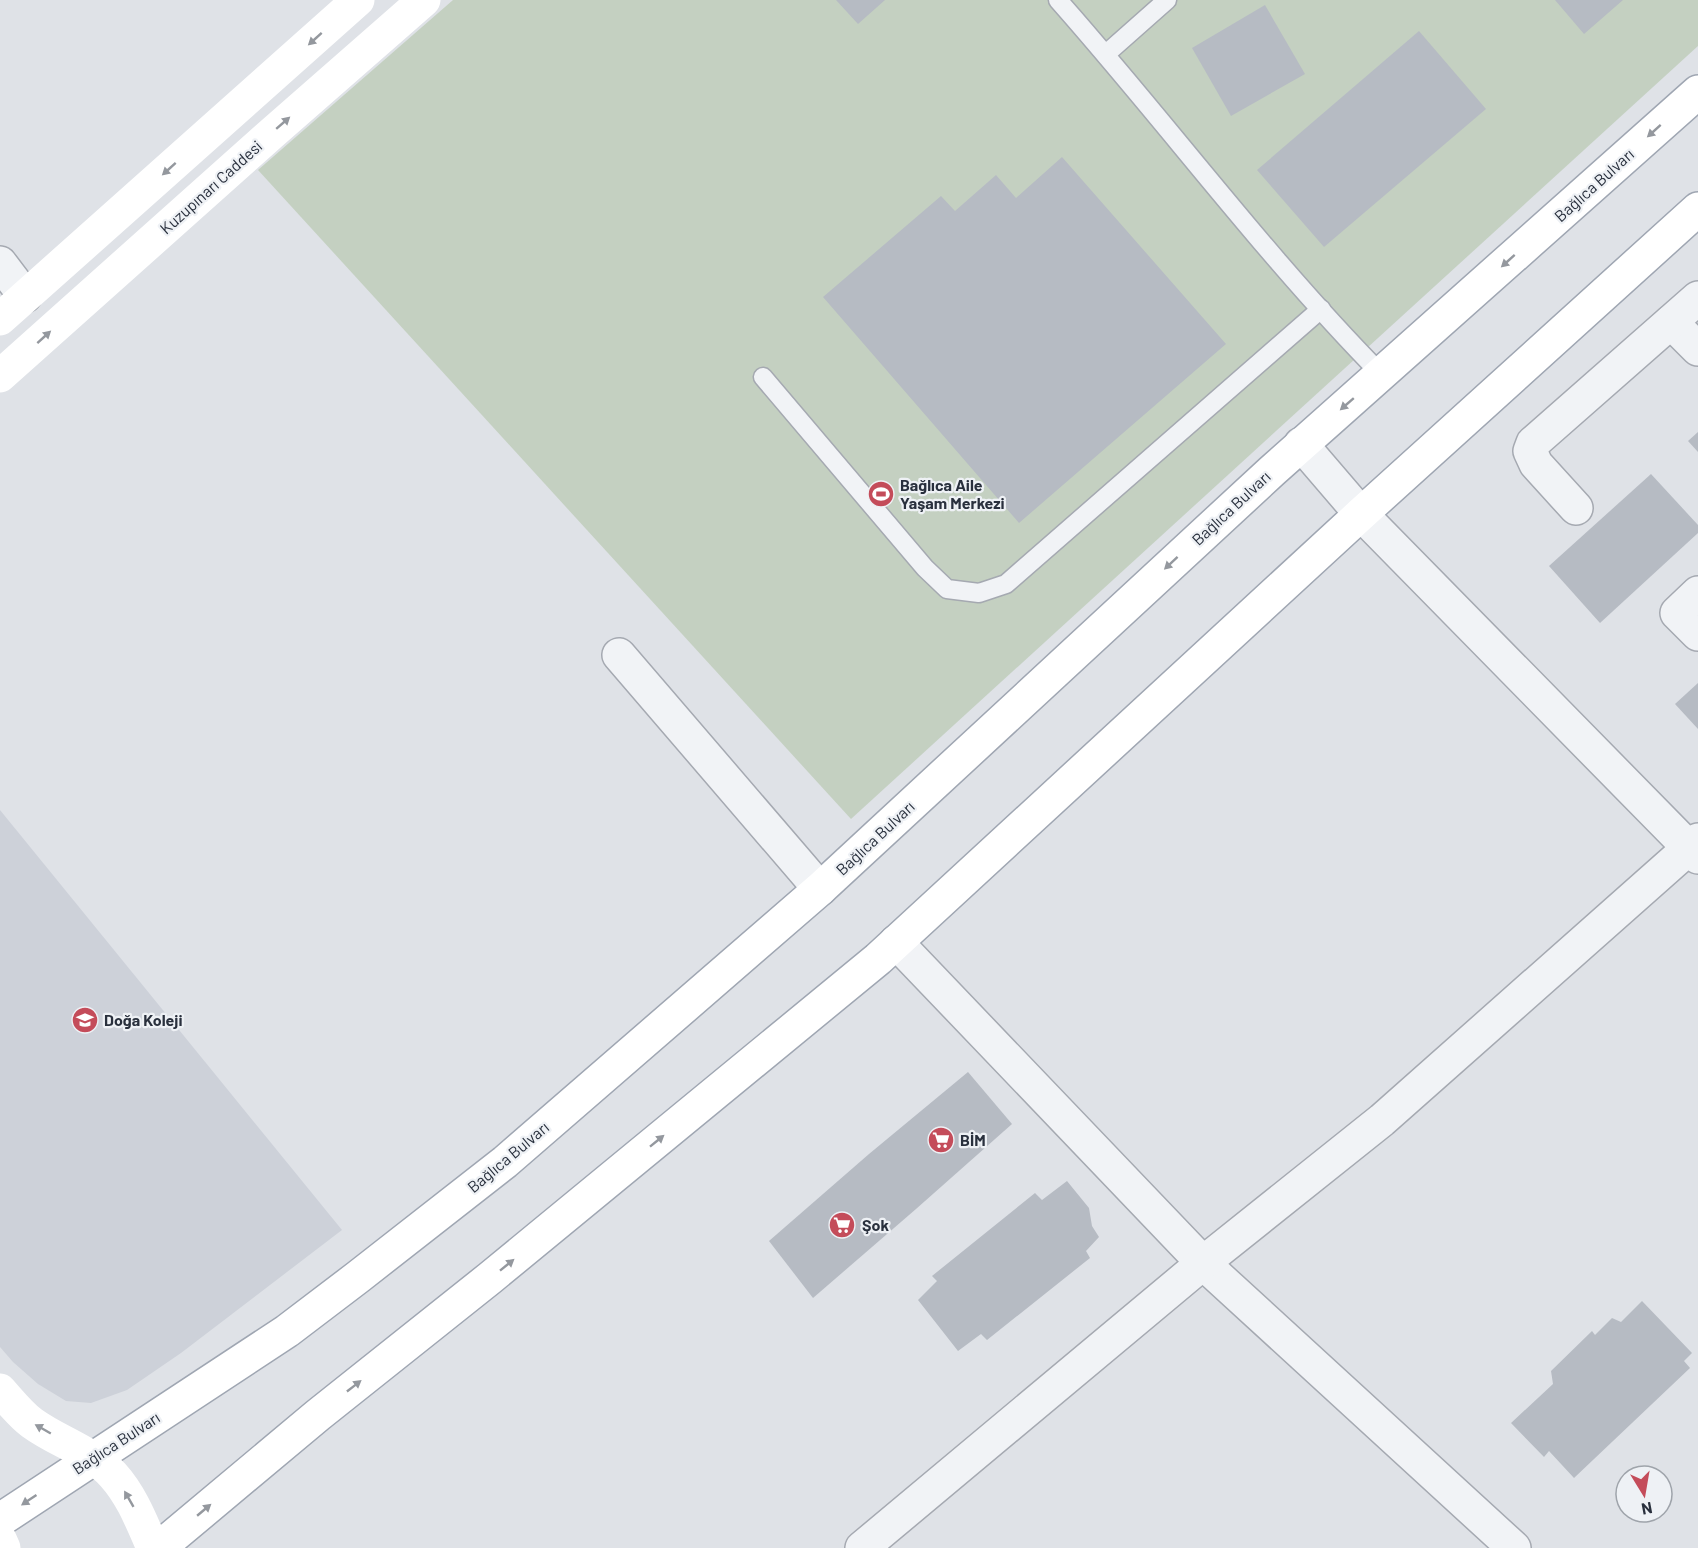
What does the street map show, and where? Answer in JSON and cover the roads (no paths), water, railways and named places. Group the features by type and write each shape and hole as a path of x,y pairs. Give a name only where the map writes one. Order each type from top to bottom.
{"main road":[{"path":"0,319 358,0"},
{"name":"Kuzupınarı Caddesi","path":"0,376 424,0"},
{"name":"Bağlıca Bulvarı","path":"0,1520 287,1331 505,1162 820,889 1301,444 1698,92"},
{"path":"159,1548 896,942 1361,513 1698,209"},
{"path":"0,1390 32,1422 93,1458 113,1476 128,1494 153,1548"},
{"path":"0,1539 4,1548"}],"street":[{"path":"0,263 25,296"},
{"path":"1576,508 1536,464 1530,451 1533,443 1698,298"},
{"path":"1671,322 1698,349"},
{"path":"862,1548 1203,1263 1382,1120 1695,848 1361,513 1301,444"},
{"path":"1698,593 1677,613 1698,634"},
{"path":"619,655 820,889"},
{"path":"896,942 1203,1263 1514,1548"}],"lane":[{"path":"1059,0 1252,231 1381,374"},
{"path":"1106,54 1167,0"},
{"path":"763,377 925,568 947,589 979,593 1006,584 1321,309"}],"place":[{"name":"Bağlıca Aile Yaşam Merkezi","path":"881,494"},
{"name":"Doğa Koleji","path":"85,1020"},
{"name":"BİM","path":"941,1140"},
{"name":"Şok","path":"842,1225"}]}
